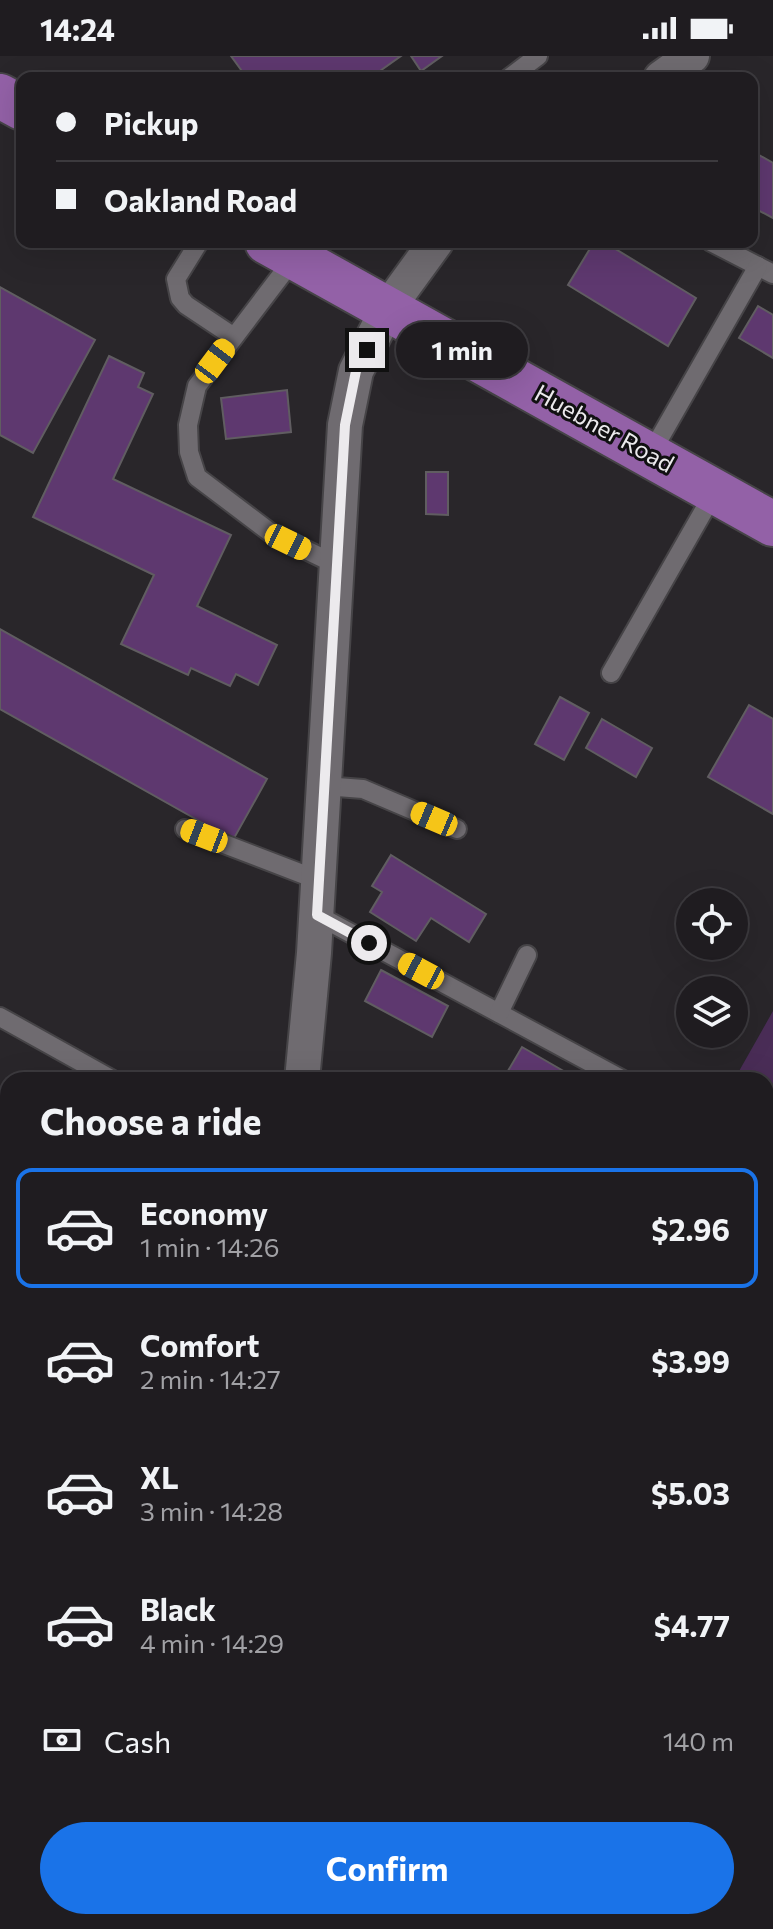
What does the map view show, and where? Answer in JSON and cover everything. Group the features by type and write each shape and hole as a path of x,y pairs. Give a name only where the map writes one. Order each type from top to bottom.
{"main road":[{"name":"Huebner Road","path":"281,250 773,524"}],"street":[{"path":"669,72 692,56"},
{"path":"303,1072 317,915 348,411 356,371 388,308 432,248"}],"lane":[{"path":"517,72 538,56"},
{"path":"195,248 176,279 180,298 234,337"},
{"path":"650,455 766,270 723,248"},
{"path":"281,250 234,337 197,386 188,425 189,452 197,477 271,533 337,565"},
{"path":"611,673 715,491"},
{"path":"324,786 363,789 457,829"},
{"path":"185,829 318,880"},
{"path":"317,915 608,1072"},
{"path":"499,1013 527,955"},
{"path":"0,1017 99,1072"}],"shaded area":[{"path":"773,1011 773,1072 739,1072"}],"building":[{"path":"231,56 401,56 378,72 243,72"},
{"path":"411,56 442,56 421,71"},
{"path":"758,154 773,163 773,218 758,210"},
{"path":"590,248 614,248 696,298 668,346 568,285"},
{"path":"0,287 95,340 33,453 0,435"},
{"path":"758,306 773,315 773,358 739,338"},
{"path":"109,356 144,373 138,387 153,394 113,479 231,535 197,606 277,645 258,685 236,674 230,686 191,668 188,675 121,644 154,575 33,517"},
{"path":"287,390 291,432 226,439 221,398"},
{"path":"426,472 448,472 448,515 426,514"},
{"path":"0,629 267,779 233,840 0,709"},
{"path":"560,697 589,713 564,760 535,744"},
{"path":"749,705 773,719 773,814 708,777"},
{"path":"602,719 652,748 636,777 586,748"},
{"path":"391,855 486,914 469,942 431,918 416,941 370,912 382,892 372,886"},
{"path":"381,970 448,1006 432,1037 365,1001"},
{"path":"522,1047 565,1072 507,1072"}],"route":[{"path":"367,350 356,371 345,425 317,915 369,943"}]}
